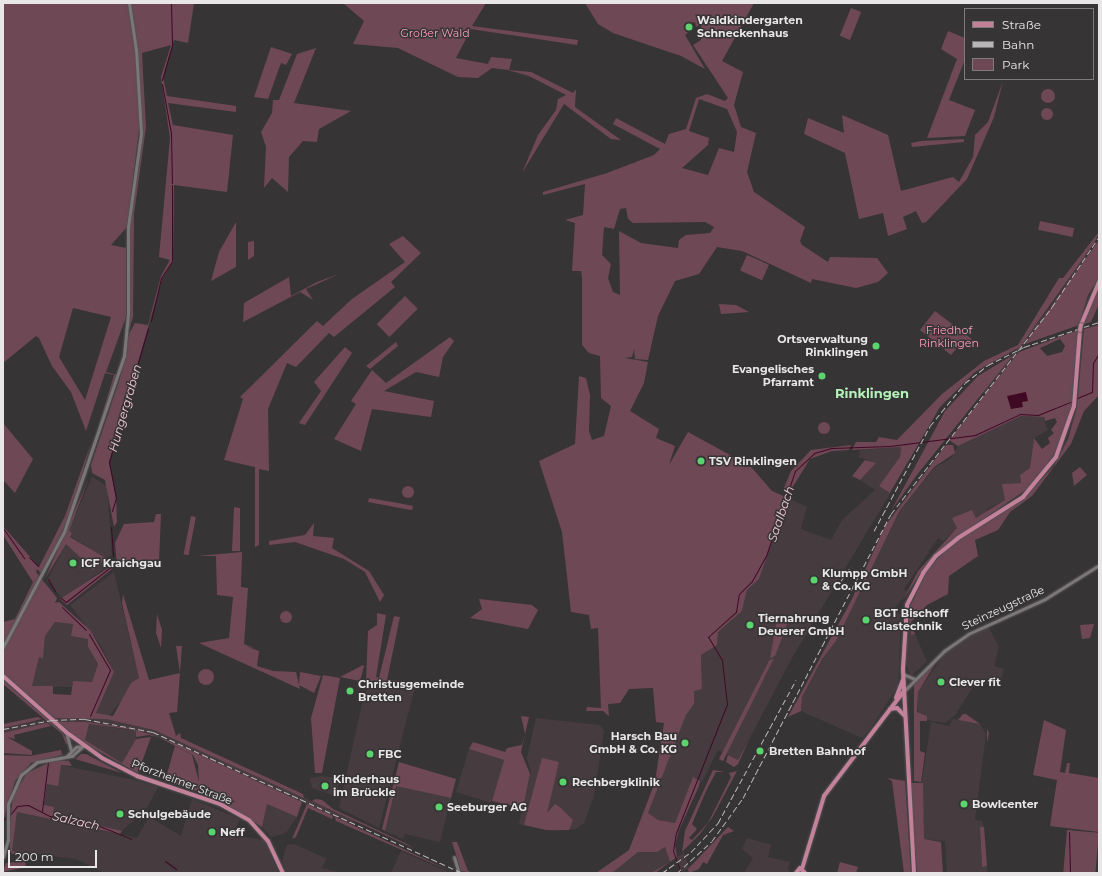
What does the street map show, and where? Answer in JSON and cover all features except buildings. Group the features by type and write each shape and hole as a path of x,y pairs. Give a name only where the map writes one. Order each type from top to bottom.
{"main road":[{"path":"914,873 903,680 905,610 923,573 944,549 1010,506 1038,482 1061,447 1074,406 1081,324 1099,282"},
{"name":"Pforzheimer Straße","path":"3,676 83,746 116,766 220,804 249,820 268,841 283,873"},
{"path":"896,700 903,680"},
{"path":"796,873 802,868 824,796 904,691"},
{"path":"889,710 897,708 905,716"},
{"path":"802,868 805,873"}],"street":[{"path":"3,647 64,532 124,356 128,314 128,228 141,133 136,50 129,3"},
{"name":"Steinzeugstraße","path":"904,691 915,679 968,634 1036,604 1099,565"},
{"path":"903,674 915,679"},
{"path":"66,732 71,751"},
{"path":"67,756 71,751 83,746"},
{"path":"3,857 7,812 13,788 26,769 44,759 67,756 83,746"},
{"path":"454,856 459,873"}],"shaded area":[{"path":"1099,234 1070,285 986,395 983,392 1051,306"},
{"path":"1026,392 1028,401 1022,402 1023,407 1011,409 1007,396"},
{"path":"1021,416 1043,417 1048,430 1034,438 1030,468 1020,475 1021,483 1011,485 1005,500 987,509 988,512 976,518 972,511 952,518 958,528 943,541 938,538 904,589 908,592 893,610 901,615 898,686 870,729 862,738 801,711 802,697 822,659 836,641 903,505 934,468 951,458 958,446"},
{"path":"901,447 900,457 879,486 890,493 792,658 738,760 718,750 702,782 693,778 675,823 658,820 648,813 686,715 694,704 694,690 702,689 701,655 717,645 718,632 742,611 747,590 759,579 788,498 807,507 801,529 831,540 842,520 875,490 860,480 876,463 859,457 860,450"},
{"path":"92,477 107,486 112,555 106,558 70,536 68,532"},
{"path":"66,544 92,570 106,558 113,563 62,598 47,580"},
{"path":"114,572 139,678 109,716 96,713 114,672 101,646 70,605"},
{"path":"55,622 73,623 71,636 88,639 88,647 98,664 92,682 73,681 72,687 32,686 39,657 43,657 45,636"},
{"path":"907,625 911,635 915,634 927,662 911,676 905,661"},
{"path":"988,626 999,647 994,666 1004,669 999,687 977,681 955,715 945,723 927,720 927,716 918,712 918,692 943,656 963,639"},
{"path":"371,683 415,687 379,828 339,808 364,695"},
{"path":"66,717 106,719 154,730 354,820 352,825 174,743 128,728 66,722 3,733 3,728 18,724"},
{"name":"Rechbergklinik","path":"536,718 600,725 604,731 594,796 584,823 576,829 554,831 519,824 531,772 527,758"},
{"path":"953,719 980,724 986,734 975,820 982,821 984,827 980,828 982,867 987,866 987,873 947,873 945,841 924,839 922,781 931,722 949,726"},
{"path":"89,724 136,731 136,739 122,763 85,740"},
{"path":"469,749 504,760 491,803 456,792"},
{"path":"50,763 130,779 158,787 147,808 122,831 43,812"},
{"name":"Kinderhaus im Brückle","path":"323,776 340,779 336,796 312,788 310,778"},
{"path":"396,786 451,798 440,842 405,834 403,839 385,831"},
{"path":"192,799 240,819 233,835 264,840 279,873 104,873 76,859 12,851 17,812 137,838 149,817 181,836"},
{"path":"267,804 297,817 286,833 271,837 262,827"},
{"path":"747,838 771,845 768,857 790,862 788,870 792,873 744,873 753,858 742,849"},
{"path":"294,844 327,859 321,868 343,873 287,873 282,861 287,845"},
{"path":"665,847 670,862 653,872 612,873 638,852 657,852"},
{"path":"401,851 450,873 391,873"},
{"path":"684,852 689,868 680,873 675,859"}],"green space":[{"path":"3,3 194,3 188,43 174,40 163,77 167,96 236,106 236,112 168,103 173,125 233,135 227,192 174,185 173,261 162,279 109,462 116,498 117,522 114,527 105,480 92,473 91,465 120,378 129,334 135,323 148,325 161,276 170,260 159,257 170,138 161,77 171,45 142,53 146,127 134,214 133,317 129,330 129,234 141,149 140,122 127,227 111,245 126,248 126,317 106,372 117,375 94,442 114,375 105,373 86,431 71,392 52,366 39,338 36,336 3,363","holes":["73,308 111,317 85,400 59,357"]},
{"name":"Großer Wald","path":"343,3 486,3 472,26 578,40 577,45 471,29 456,58 488,64 491,57 512,59 509,70 531,72 573,93 576,89 575,107 621,140 611,139 564,104 522,173 538,135 556,110 558,99 566,95 529,76 508,70 492,68 478,78 458,77 398,48 353,44 364,21"},
{"path":"585,3 754,3 722,61 743,72 734,105 741,127 756,133 747,172 754,192 805,227 800,241 802,245 828,262 830,257 877,258 888,273 878,282 856,288 812,279 811,283 742,251 717,247 699,274 675,281 658,316 648,360 635,359 634,349 632,357 625,358 648,362 644,383 630,411 659,429 656,438 675,446 669,465 688,432 741,461 745,467 751,467 772,491 788,498 759,579 747,590 742,611 718,632 717,645 701,655 702,689 694,691 694,704 686,715 648,813 658,820 675,823 693,777 700,781 699,786 679,830 675,845 677,857 655,873 651,873 670,862 665,847 657,852 638,852 612,873 596,873 629,850 655,782 664,723 656,722 653,688 629,689 620,703 608,704 609,716 603,711 586,711 587,707 601,708 598,628 591,629 589,615 571,612 562,532 539,461 575,444 579,376 586,378 590,395 589,431 592,440 604,436 611,406 601,398 600,356 589,353 582,345 582,277 581,271 572,271 575,223 565,220 583,215 585,184 543,195 543,192 607,173 654,155 660,149 613,124 616,118 665,144 669,134 686,129 696,98 707,94 725,101 728,98 693,45 701,40 701,24 696,27 695,22 691,23 693,28 685,35 705,69 681,56 613,33 598,24","holes":["699,99 727,109 737,132 734,152 719,148 708,175 682,168 708,145 709,138 689,131","626,208 628,219 633,223 705,222 714,227 710,233 686,235 679,240 678,248 641,243 619,231 620,295 613,292 608,278 611,264 602,255 604,227 614,229 620,209"]},
{"path":"851,8 861,12 850,40 840,36"},
{"path":"948,31 964,38 964,62 949,100 975,110 965,136 927,138 957,59 941,49"},
{"path":"271,47 292,54 286,65 281,63 268,99 254,97"},
{"path":"316,48 294,103 351,111 319,129 317,142 303,141 289,157 288,192 272,178 264,188 266,147 261,132 272,113 273,100 279,100 297,54"},
{"path":"1003,81 994,117 967,179 926,222 922,223 916,211 903,217 907,229 888,236 883,213 859,219 845,153 804,134 808,118 844,133 842,115 888,135 901,191 953,177 959,182 973,157 975,135 988,122"},
{"path":"1048,89 1053,91 1055,96 1053,101 1048,103 1043,101 1041,96 1043,91"},
{"path":"1045,108 1049,108 1053,114 1049,120 1045,120 1041,116 1041,112"},
{"path":"964,139 964,142 912,147 911,143 921,141"},
{"path":"1099,215 1099,234 1094,243 1020,347 975,372 940,407 890,493 879,486 900,457 901,447 852,450 856,442 876,442 879,437 897,440 942,394 984,361 1018,345 1059,278 1063,278 1098,233"},
{"path":"1040,221 1074,228 1072,237 1038,230"},
{"path":"236,222 236,267 211,281 219,252"},
{"path":"403,236 421,253 391,282 395,287 334,337 329,333 296,367 287,363 268,409 269,471 259,469 259,545 255,547 255,467 224,460 243,399 240,397 317,321 323,326 352,299 405,262 389,244"},
{"path":"1099,240 1099,278 1088,295 1079,325 1025,344"},
{"path":"254,241 254,256 248,260 248,242"},
{"path":"747,255 769,265 762,280 740,271"},
{"path":"339,274 306,289 313,300 300,292 243,322 244,303 289,277 291,296 317,282"},
{"path":"1099,287 1099,304 1091,322 1084,324"},
{"path":"405,296 418,309 389,337 377,324"},
{"path":"719,304 736,305 749,312 721,314"},
{"name":"Friedhof Rinklingen","path":"935,311 973,340 968,347 962,342 951,355 920,330"},
{"path":"1099,325 1099,395 1084,411 1071,444 1032,496 1010,512 998,530 975,540 978,556 949,576 948,594 927,605 911,622 915,634 911,635 908,611 927,570 953,543 1021,501 1054,466 1068,439 1077,407 1084,329"},
{"path":"1078,330 1072,406 1057,450 1033,485 947,544 925,566 902,602 918,571 957,528 952,518 972,510 976,518 1005,500 1002,484 1021,483 1020,475 1030,468 1034,438 1042,449 1050,443 1048,438 1054,433 1051,430 1057,422 1055,418 1045,421 1044,417 1021,416 958,446 949,440 1019,352","holes":["1060,339 1065,346 1062,352 1047,356 1040,348"]},
{"path":"450,337 454,341 443,357 439,377 416,372 384,391 434,401 431,417 372,409 361,451 334,439 356,404 351,401 372,370 386,383"},
{"path":"396,342 398,346 370,369 366,366"},
{"path":"345,347 352,353 305,425 299,423 321,391 314,382"},
{"path":"1013,355 916,476 891,511 945,411 978,376"},
{"path":"822,422 826,422 830,428 826,434 822,434 818,430 818,426"},
{"path":"3,423 33,459 15,493 3,480"},
{"path":"91,443 73,507 59,539 41,573 37,569 36,572 57,598 55,603 59,602 90,630 114,672 96,713 113,716 131,683 139,678 122,603 123,594 149,680 180,673 177,712 169,713 176,736 180,733 181,738 303,794 304,798 154,730 106,719 56,718 48,711 60,722 85,722 128,728 157,737 149,735 136,737 136,731 89,724 85,740 122,763 136,739 151,737 138,773 91,747 89,749 3,673 3,622 15,619 33,582 3,535 3,526 39,567 65,516","holes":["55,622 73,624 71,636 88,639 88,647 98,664 92,682 73,681 71,695 53,694 53,686 32,686 39,657 43,658 45,636"]},
{"path":"851,445 849,450 832,451 810,459 789,493 783,490 791,471 811,450"},
{"path":"946,445 953,445 955,453 934,467 900,510 836,641 822,659 802,697 801,711 788,717 851,601 885,526"},
{"path":"865,460 876,463 860,480 852,476"},
{"path":"1080,467 1087,475 1074,486 1072,473"},
{"path":"89,478 69,531 72,533 70,537 106,558 93,570 66,544 45,579"},
{"path":"406,486 410,486 414,492 410,498 406,498 402,494 402,490"},
{"path":"369,498 413,506 412,510 405,509 368,502"},
{"path":"234,507 240,508 240,551 232,551"},
{"path":"156,514 161,514 159,561 117,565 115,543 124,524 154,522"},
{"path":"191,516 196,517 188,555 184,554"},
{"path":"314,523 313,536 334,538 332,548 369,571 384,595 380,602 365,572 344,559 295,542 269,545 269,541 305,535"},
{"path":"242,552 241,587 248,588 244,644 256,649 245,646 259,651 257,666 273,671 296,672 300,689 199,643 229,638 233,597 217,595 216,556 197,556"},
{"path":"114,564 112,569 67,605 60,599"},
{"path":"479,599 532,605 538,610 528,629 470,618 482,609"},
{"path":"288,611 291,612 291,622 284,623 281,622 280,615 281,612"},
{"path":"377,613 386,615 376,677 379,678 394,616 400,617 387,680 416,682 417,686 366,681 368,631 377,625"},
{"path":"157,614 162,630 161,648 156,633"},
{"path":"777,620 787,624 775,656 770,658"},
{"path":"1094,624 1090,638 1082,639 1080,625"},
{"path":"176,646 182,646 180,673"},
{"path":"940,656 918,692 917,712 927,716 927,721 920,721 920,751 925,753 921,782 914,781 914,685"},
{"path":"774,658 723,761 719,759 769,661"},
{"path":"363,665 360,681 340,677"},
{"path":"206,669 213,674 214,677 209,684 206,685 199,680 198,677 203,670"},
{"path":"300,672 321,676 314,693 299,685"},
{"path":"323,675 340,678 322,773 315,773 311,718"},
{"path":"3,680 60,730 71,744 66,744 62,734 3,684"},
{"path":"963,714 966,714 980,724 958,720"},
{"path":"521,716 529,717 521,752 530,774 523,808 492,801 504,760 469,749 473,742 505,752 507,748 522,745 525,734"},
{"path":"38,717 42,719 3,728 3,724"},
{"path":"1044,720 1066,730 1060,772 1065,773 1067,763 1070,763 1069,773 1099,778 1099,832 1050,826 1057,780 1033,775"},
{"path":"47,723 51,726 14,735 15,739 7,737 32,751 32,755 3,753 3,733"},
{"path":"987,729 989,733 987,743"},
{"path":"159,738 174,743 302,802 297,817 267,804 262,827 215,797 165,781 175,746","holes":["175,746 193,755 198,765 199,782 192,755"]},
{"path":"749,740 738,764 734,767 726,762 728,755 738,760"},
{"path":"61,750 62,755 31,763 15,781 4,818 3,844 3,755 30,756"},
{"path":"81,754 86,754 122,773 75,759"},
{"path":"542,758 559,762 547,813 555,804 561,808 573,820 569,830 546,830 524,825"},
{"path":"54,760 69,761 72,766 61,765 58,786 47,784 44,805 54,807 53,814 122,831 120,834 17,812 12,851 24,853 12,854 10,850 10,824 13,796 27,773"},
{"path":"399,762 456,779 451,798 396,786 385,831 382,829"},
{"path":"713,770 725,772 716,772 706,791 692,824 697,829 689,838 692,840 708,823 731,777 729,773 737,771 712,818 700,834 682,852 685,831"},
{"path":"887,778 905,781 911,873 904,873 892,781"},
{"path":"910,783 923,783 924,839 941,842 943,873 917,873"},
{"path":"316,799 322,800 333,809 413,848 312,801"},
{"path":"307,804 333,816 332,819 308,808 296,837 292,839"},
{"path":"335,817 429,861 454,873 336,821"},
{"path":"728,827 734,831 723,835 707,864 703,862 699,869 689,873 688,869"},
{"path":"980,827 984,827 987,866 982,867"},
{"path":"1067,830 1099,833 1095,873 1063,873"},
{"path":"452,842 457,842 468,871 473,873 461,871"},
{"path":"25,861 26,867 3,872 6,863"},
{"path":"840,862 858,867 856,873 837,873"}],"waterway":[{"name":"Hungergraben","path":"162,80 172,44 171,3"},
{"name":"Hungergraben","path":"162,84 171,133 172,183"},
{"name":"Hungergraben","path":"172,185 172,260"},
{"name":"Hungergraben","path":"151,321 161,278 172,261"},
{"name":"Hungergraben","path":"112,511 116,498 109,462 148,329"},
{"name":"Saalbach","path":"1077,398 1092,392 1093,363 1099,353"},
{"name":"Saalbach","path":"681,873 673,851 676,833 727,704 722,660 708,637 736,612 739,594 752,581 766,556 795,471 814,453 832,448 890,446 975,435 1020,414 1038,415 1072,401"},
{"name":"Hungergraben","path":"111,527 113,556"},
{"path":"3,528 24,558"},
{"path":"29,557 38,566"},
{"name":"Hungergraben","path":"61,598 66,602 113,565"},
{"path":"48,579 55,591"},
{"name":"Hungergraben","path":"62,607 86,630"},
{"name":"Hungergraben","path":"89,634 110,670 90,716"},
{"name":"Hungergraben","path":"42,811 48,762"},
{"name":"Salzach","path":"10,815 17,806 28,805 50,816 97,825 131,839"},
{"name":"Salzach","path":"3,820 7,817"},
{"path":"1069,832 1070,873"},
{"name":"Salzach","path":"165,861 176,869"}],"railway":[{"path":"677,873 712,841 743,798 891,514 1052,307 1099,237"},
{"path":"874,531 930,426 965,383 988,365 1024,347 1099,322"},
{"path":"841,581 851,566"},
{"path":"662,873 691,852 718,823 796,680"},
{"path":"3,729 52,720 85,719 153,732 462,873"}],"place":[{"name":"Waldkindergarten Schneckenhaus","path":"689,27"},
{"name":"Ortsverwaltung Rinklingen","path":"876,346"},
{"name":"Evangelisches Pfarramt","path":"822,376"},
{"name":"TSV Rinklingen","path":"701,461"},
{"name":"ICF Kraichgau","path":"73,563"},
{"name":"Klumpp GmbH & Co. KG","path":"814,580"},
{"name":"BGT Bischoff Glastechnik","path":"866,620"},
{"name":"Tiernahrung Deuerer GmbH","path":"750,625"},
{"name":"Clever fit","path":"941,682"},
{"name":"Christusgemeinde Bretten","path":"350,691"},
{"name":"Harsch Bau GmbH & Co. KG","path":"685,743"},
{"name":"Bretten Bahnhof","path":"760,751"},
{"name":"FBC","path":"370,754"},
{"name":"Rechbergklinik","path":"563,782"},
{"name":"Kinderhaus im Brückle","path":"325,786"},
{"name":"Bowlcenter","path":"964,804"},
{"name":"Seeburger AG","path":"439,807"},
{"name":"Schulgebäude","path":"120,814"},
{"name":"Neff","path":"212,832"}],"district":[{"name":"Rinklingen","path":"872,393"}]}
